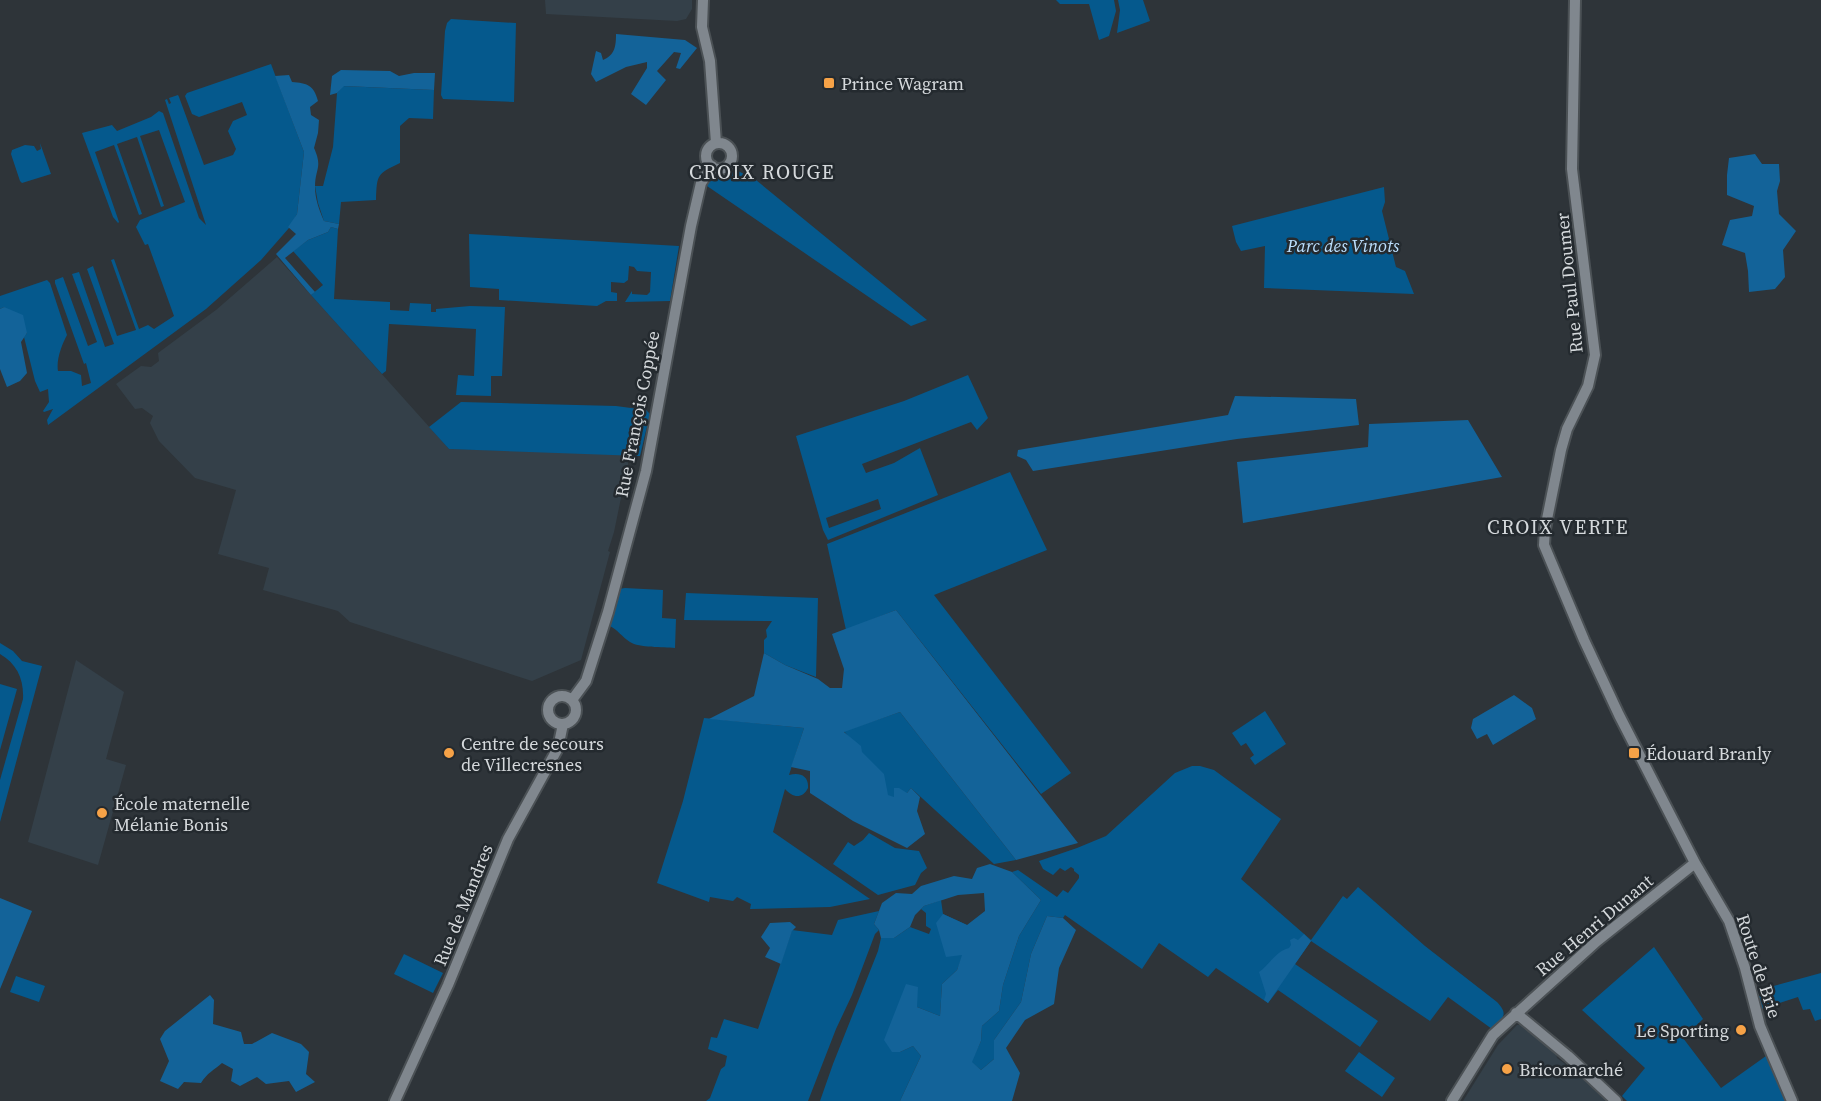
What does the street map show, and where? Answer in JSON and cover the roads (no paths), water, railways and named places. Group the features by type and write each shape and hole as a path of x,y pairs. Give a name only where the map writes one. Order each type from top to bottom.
{"street":[{"path":"703,0 702,27 710,61 716,143"},
{"name":"Rue Paul Doumer","path":"1575,0 1572,169 1594,355 1588,386 1567,429 1561,450 1545,529 1544,545 1606,687 1670,813"},
{"path":"716,143 724,143 728,146 732,157 726,167 719,169 709,163 706,156 709,148 716,143"},
{"name":"Rue François Coppée","path":"573,700 586,681 608,612 646,471 674,310 700,183 712,166"},
{"path":"557,696 565,696 573,700 576,707 576,715 571,722 563,724 552,720 548,713 549,705 557,696"},
{"name":"Rue de Mandres","path":"395,1101 448,985 507,839 558,748 563,724"},
{"name":"Route de Brie","path":"1670,813 1729,921 1760,1026 1792,1101"},
{"name":"Rue Henri Dunant","path":"1452,1101 1493,1035 1597,941 1695,862"},
{"path":"1516,1013 1568,1056 1616,1101"}],"place":[{"name":"Prince Wagram","path":"829,83"},
{"name":"Centre de secours de Villecresnes","path":"449,753"},
{"name":"Édouard Branly","path":"1634,753"},
{"name":"École maternelle Mélanie Bonis","path":"102,813"},
{"name":"Le Sporting","path":"1741,1030"},
{"name":"Bricomarché","path":"1507,1069"}],"district":[{"name":"CROIX ROUGE","path":"762,172"},
{"name":"CROIX VERTE","path":"1558,527"}],"park label":[{"name":"Parc des Vinots","path":"1343,245"}]}
